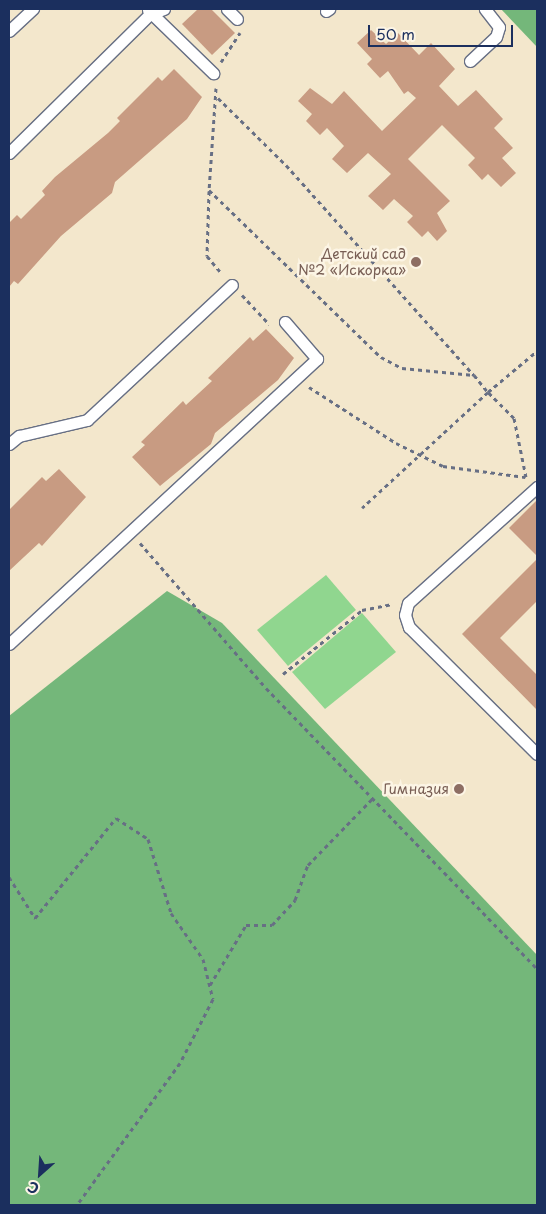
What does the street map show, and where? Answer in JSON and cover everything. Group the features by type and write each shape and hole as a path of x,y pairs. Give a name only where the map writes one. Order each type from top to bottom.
{"lane":[{"path":"9,31 33,9"},
{"path":"9,153 148,12 164,9"},
{"path":"227,9 241,23"},
{"path":"470,61 496,37 499,27 485,9"},
{"path":"148,12 214,73"},
{"path":"9,444 18,436 87,420 232,285"},
{"path":"9,644 317,359 285,322"},
{"path":"534,483 408,603 408,627 537,754"}],"path":[{"path":"241,23 214,73 218,97 209,190 207,256 269,324"},
{"path":"218,97 286,165 488,392 514,418 526,477"},
{"path":"209,190 381,357 402,368 474,376"},
{"path":"362,508 422,456 488,392 537,351"},
{"path":"294,381 422,456 443,466 526,477 534,483"},
{"path":"129,531 372,799 537,970"},
{"path":"283,674 362,610 408,603"},
{"path":"209,985 246,925 272,925 295,900 308,865 372,799"},
{"path":"9,877 35,918 116,818 148,839 171,913 203,959 213,1000 180,1063 77,1205"}],"green space":[{"path":"501,9 537,9 537,47"},
{"path":"326,575 356,610 288,666 257,630"},
{"path":"167,591 222,623 537,955 537,1205 9,1205 9,716"},
{"path":"362,613 396,652 325,709 292,672"}],"building":[{"path":"198,9 211,9 235,33 212,55 182,24"},
{"path":"371,30 386,44 398,33 419,55 431,43 455,69 439,86 458,106 476,90 503,119 494,128 513,148 502,158 516,173 501,187 488,174 482,180 468,165 475,158 442,125 408,159 450,201 437,213 447,231 437,241 428,231 422,237 407,222 413,216 394,199 383,210 368,196 391,174 368,153 347,173 332,159 344,146 327,128 320,135 306,121 312,114 298,101 310,88 332,104 344,91 382,131 416,98 408,91 404,94 388,71 380,78 367,64 372,59 357,43"},
{"path":"174,69 202,97 187,119 115,182 112,193 61,236 18,284 14,281 9,287 9,223 17,215 21,219 45,195 42,191 55,177 108,133 120,121 117,118 158,77 162,81"},
{"path":"266,329 294,358 278,380 215,433 211,444 160,486 132,457 145,445 141,442 183,401 186,405 212,381 208,378 250,337 253,341"},
{"path":"59,469 86,497 42,546 39,543 9,571 9,510 42,477 46,481"},
{"path":"537,500 537,556 509,528"},
{"path":"537,559 537,601 500,638 537,675 537,710 462,634"}],"place":[{"name":"Детcкий сад №2 «Искорка»","path":"416,262"},
{"name":"Гимназия","path":"459,789"}]}
